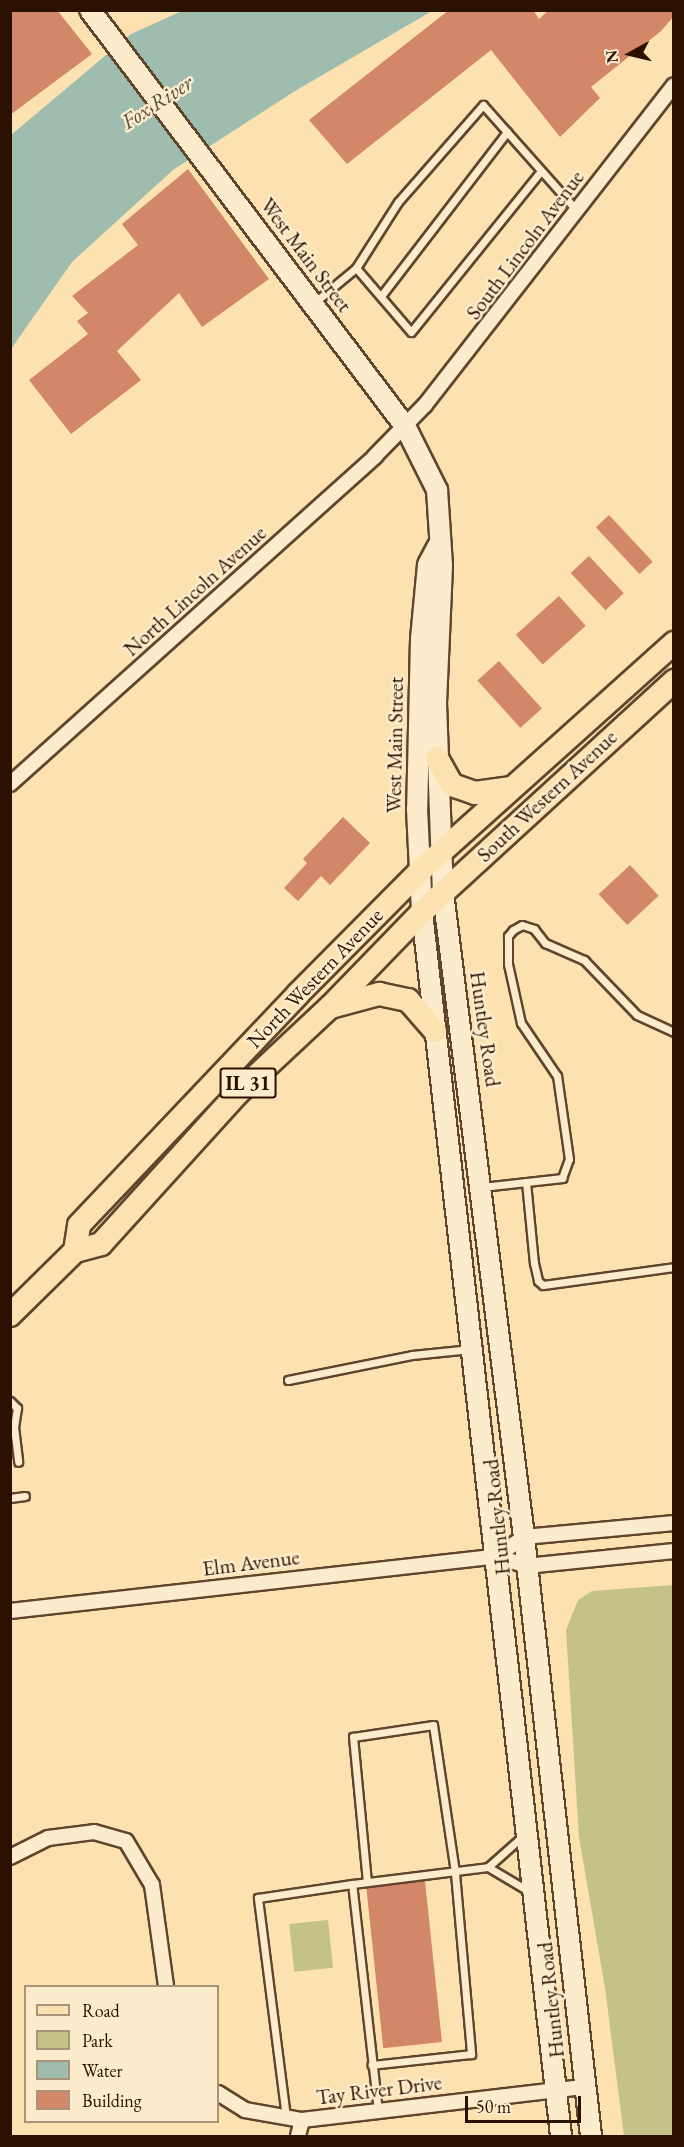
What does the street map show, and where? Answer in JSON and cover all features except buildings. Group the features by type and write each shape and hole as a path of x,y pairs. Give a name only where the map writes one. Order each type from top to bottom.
{"main road":[{"name":"South Western Avenue","path":"421,870 674,643"},
{"name":"South Western Avenue","path":"422,912 674,681"},
{"path":"437,758 452,785 475,793 510,788"},
{"name":"North Western Avenue","path":"75,1251 79,1226 421,870"},
{"name":"North Western Avenue","path":"10,1315 75,1251 101,1244 195,1136 330,1007 422,912"},
{"path":"330,1007 379,994 408,1000 435,1031"}],"street":[{"name":"West Main Street","path":"90,10 405,426 437,490 441,524 438,546 428,566 422,639 417,809 422,912"},
{"name":"South Lincoln Avenue","path":"405,426 451,375 674,85"},
{"name":"North Lincoln Avenue","path":"10,784 405,426"},
{"name":"West Main Street","path":"438,546 442,566 437,758 443,893"},
{"name":"Huntley Road","path":"443,893 482,1187 524,1537 591,2136"},
{"name":"Huntley Road","path":"422,912 474,1349 561,2136"},
{"name":"Elm Avenue","path":"497,1556 524,1537 674,1523"},
{"name":"Elm Avenue","path":"10,1611 497,1556 526,1566 674,1551"},
{"path":"10,1857 48,1838 94,1832 126,1841 152,1885 166,1985"},
{"name":"Tay River Drive","path":"219,2094 245,2110 302,2120 585,2087"},
{"path":"298,2136 302,2120"}],"lane":[{"path":"313,304 356,268 398,202 483,105 577,211"},
{"path":"381,296 507,132"},
{"path":"356,268 411,332 541,171"},
{"path":"482,1187 562,1178 569,1159 557,1076 521,1023 508,964 508,936 513,930 522,925 534,929 545,943 584,960 637,1016 674,1032"},
{"path":"526,1182 534,1263 538,1281 543,1285 674,1267"},
{"path":"288,1380 412,1355 474,1349"},
{"path":"10,1401 17,1408 12,1427 18,1462"},
{"path":"10,1498 25,1496"},
{"path":"367,1882 353,1737 433,1725 456,1873 471,2054 372,2065"},
{"path":"286,2117 258,1898 488,1867 528,1831"},
{"path":"488,1867 534,1894"},
{"path":"352,1884 378,2111"}],"green space":[{"path":"673,1585 673,2136 624,2136 605,1988 579,1837 566,1630 578,1600 592,1591"},
{"path":"328,1920 333,1968 294,1972 289,1924"}],"water":[{"name":"Fox River","path":"182,11 432,11 295,91 173,170 72,262 11,349 11,135 131,34"}]}
